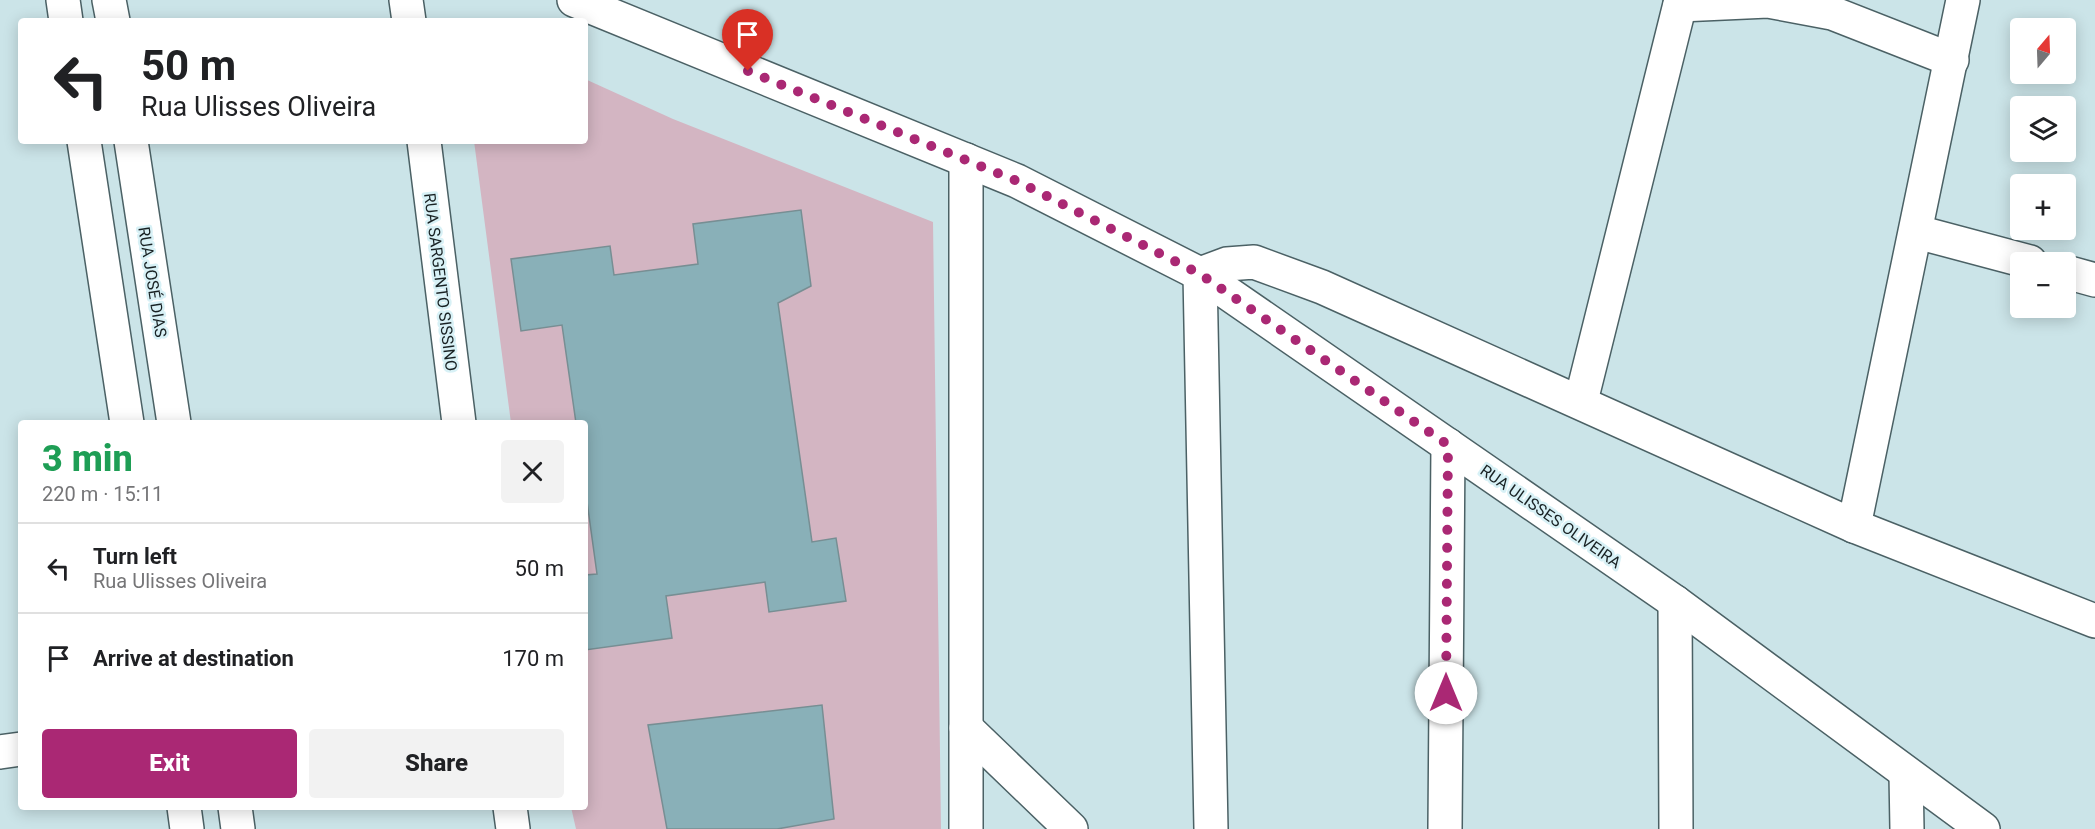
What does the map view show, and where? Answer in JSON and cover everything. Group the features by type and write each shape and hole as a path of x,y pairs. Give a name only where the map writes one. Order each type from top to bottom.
{"street":[{"path":"63,0 66,18"},
{"path":"110,0 113,18"},
{"path":"406,0 409,18"},
{"name":"RUA ULISSES OLIVEIRA","path":"574,0 1017,181 1200,274 1675,602 1983,829"},
{"path":"1854,526 1917,232 1963,0"},
{"path":"1581,401 1681,3 1768,1 1832,13 1952,60"},
{"path":"84,144 127,420"},
{"name":"RUA JOSÉ DIAS","path":"131,144 174,420"},
{"name":"RUA SARGENTO SISSINO","path":"424,144 459,420"},
{"path":"966,160 966,829"},
{"path":"1917,232 2010,257"},
{"path":"1211,829 1200,274 1227,264 1254,262 1322,287 1581,401 1854,526 2095,621"},
{"path":"2076,275 2095,280"},
{"path":"1445,829 1448,445"},
{"path":"1675,602 1676,829"},
{"path":"966,728 1071,829"},
{"path":"0,752 18,749"},
{"path":"1906,774 1907,829"},
{"path":"184,810 187,829"},
{"path":"235,810 238,829"},
{"path":"510,810 513,829"}],"shaded area":[{"path":"588,80 673,119 933,222 941,829 576,829 572,810 588,810 588,420 511,420 474,144 588,144"}],"building":[{"path":"801,210 811,286 778,303 812,542 836,538 846,601 769,612 765,582 666,596 672,638 588,650 588,575 597,574 588,509 588,420 576,420 562,325 521,331 511,259 610,246 614,275 698,264 693,224"},
{"path":"822,705 834,819 777,829 667,829 648,725"}],"route":[{"path":"748,71 1017,181 1200,274 1448,445 1446,693"}]}
